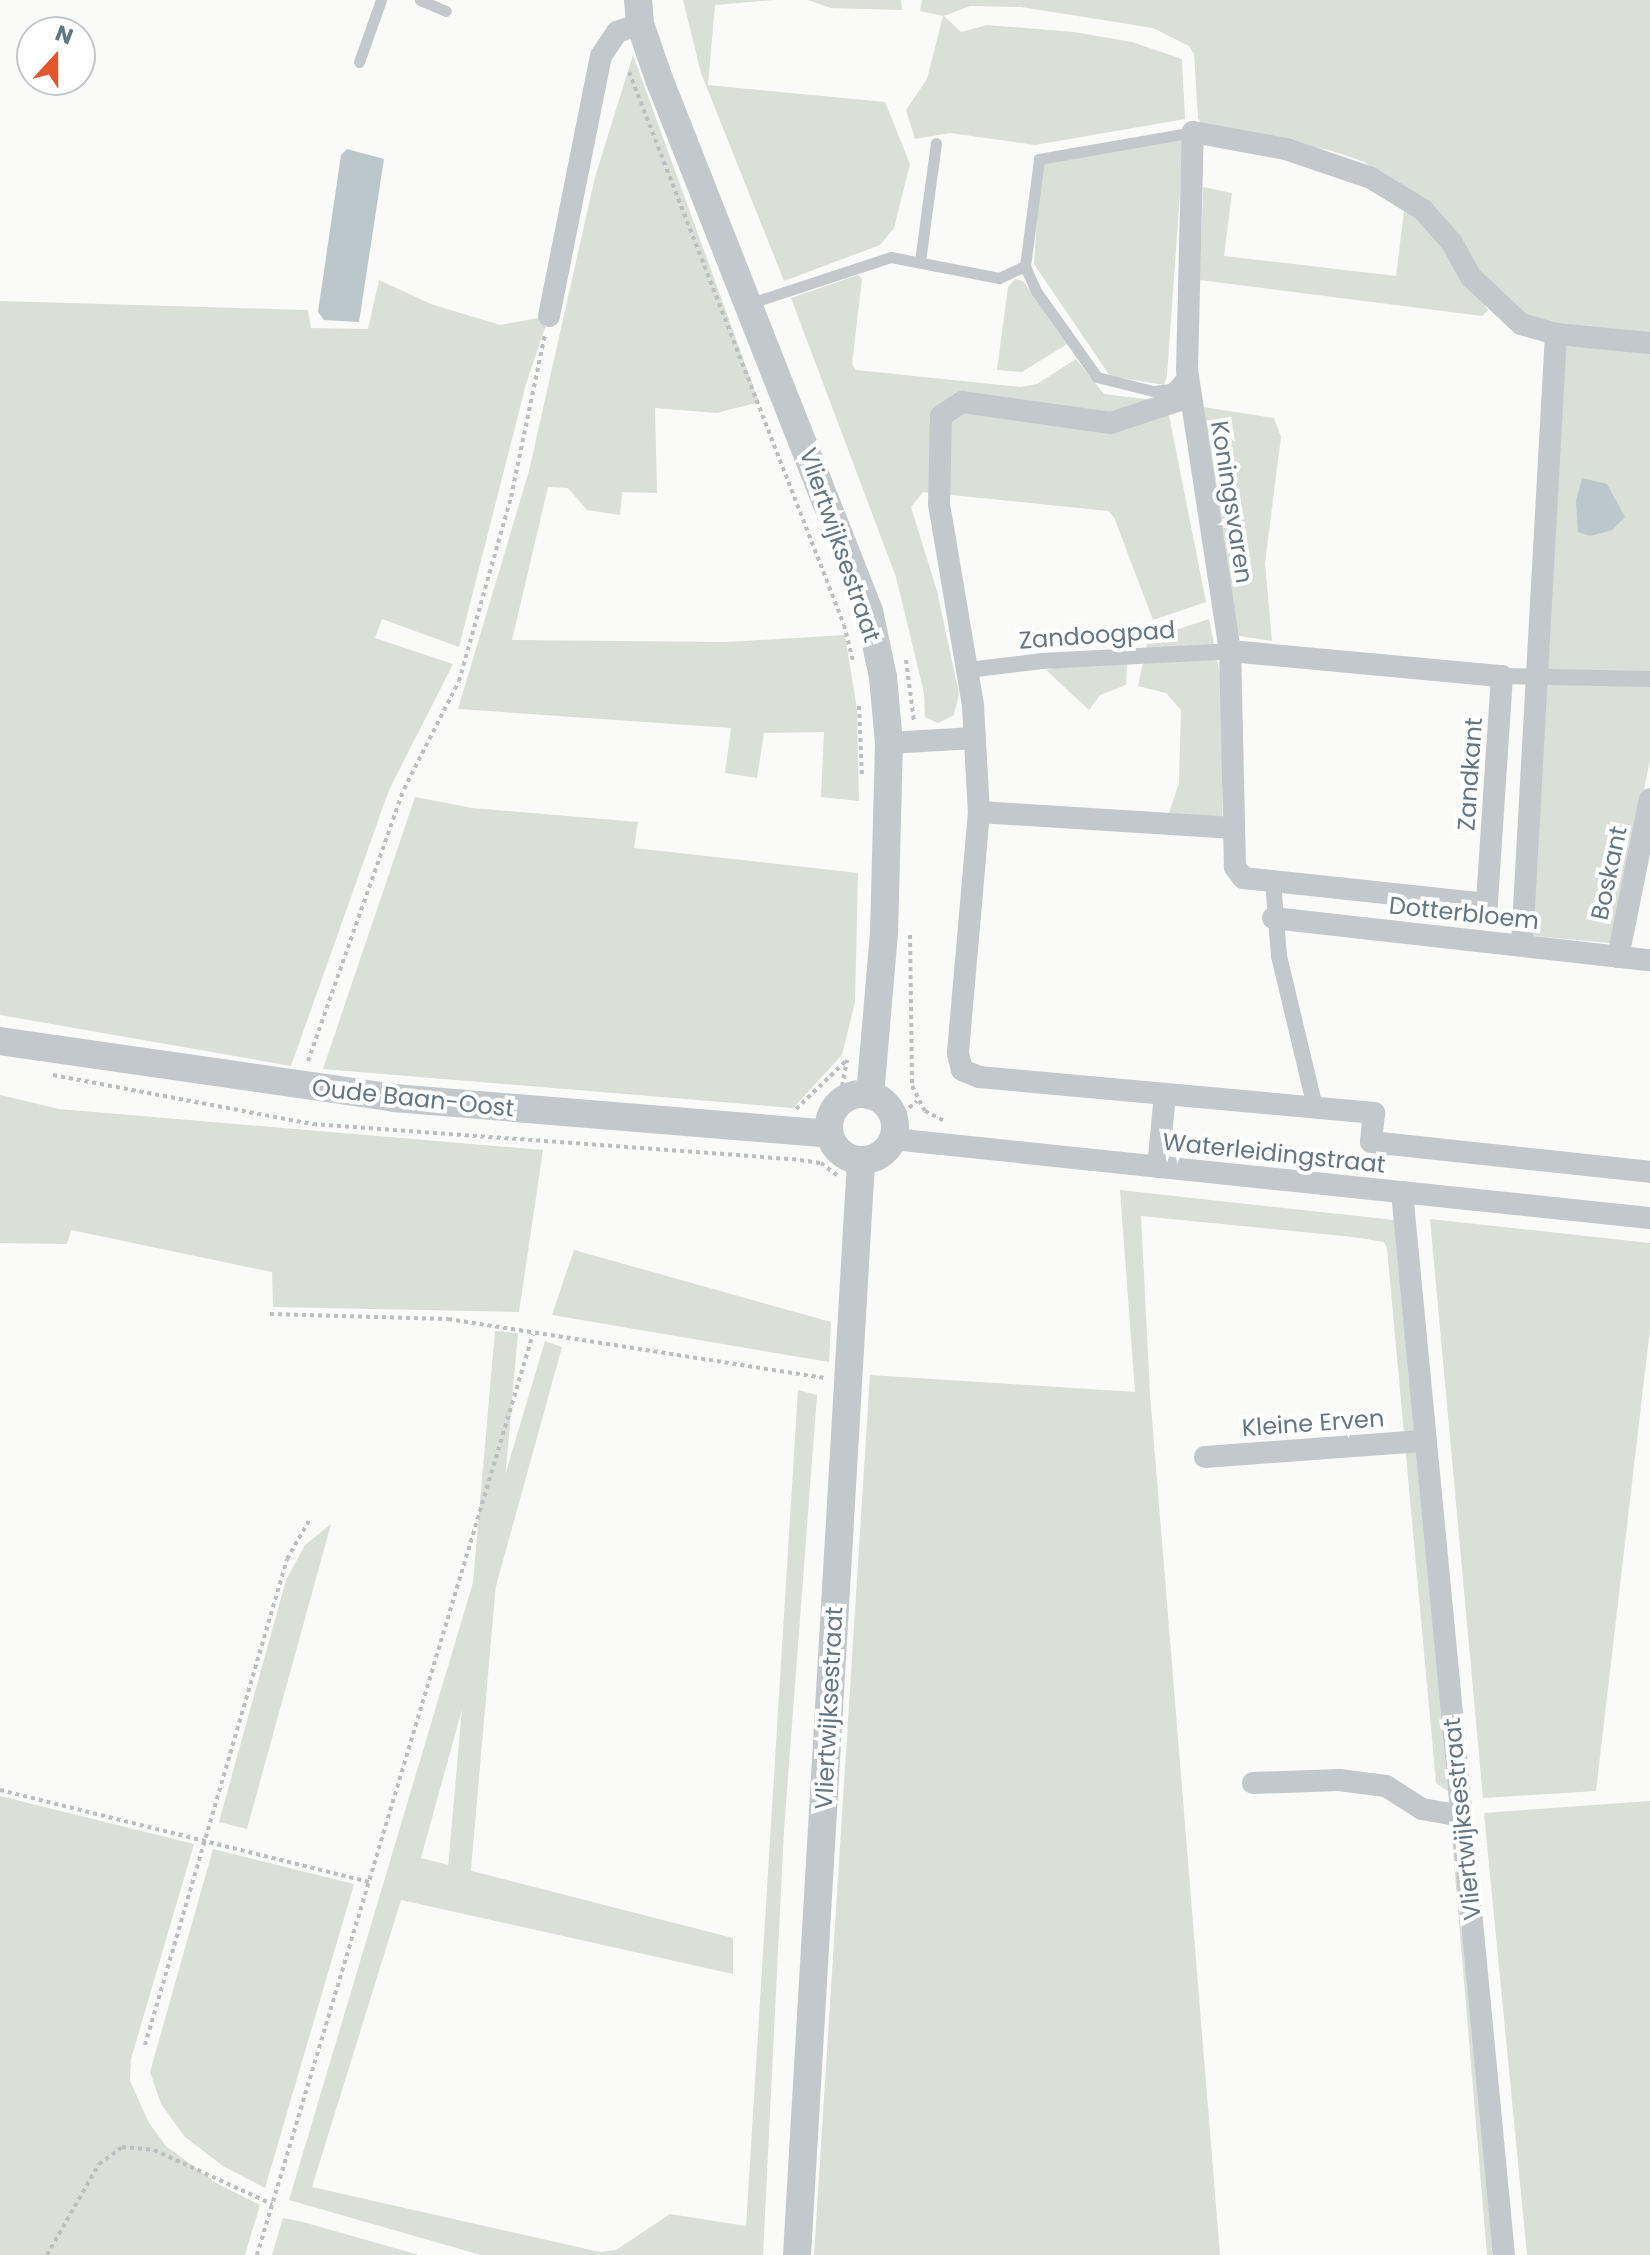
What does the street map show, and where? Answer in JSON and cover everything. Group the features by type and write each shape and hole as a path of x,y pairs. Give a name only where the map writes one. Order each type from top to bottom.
{"street":[{"name":"Vliertwijksestraat","path":"632,19 751,303 869,611 883,677 889,743 884,933 870,1095"},
{"path":"549,316 601,56 632,19"},
{"path":"1193,132 1286,149 1371,178 1423,210 1499,308 1521,324 1556,334 1650,343"},
{"name":"Koningsvaren","path":"1193,132 1187,370 1230,651 1235,867 1243,878"},
{"path":"1522,944 1556,334"},
{"path":"1189,397 1111,423 962,402 941,416 939,504 968,670 979,812 958,1053 962,1070 979,1077 1374,1113 1371,1142 1650,1172"},
{"path":"1230,651 1502,676 1537,674 1650,679"},
{"name":"Zandoogpad","path":"968,670 1042,661 1230,651"},
{"name":"Zandkant","path":"1243,878 1487,904 1502,676"},
{"path":"889,743 974,738"},
{"name":"Boskant","path":"1618,957 1650,799"},
{"path":"979,812 1233,828"},
{"path":"1273,881 1273,918 1315,1107"},
{"name":"Dotterbloem","path":"1273,918 1650,960"},
{"name":"Oude Baan-Oost","path":"0,1041 299,1087 793,1146 828,1134"},
{"path":"1158,1167 1165,1094"},
{"path":"870,1095 882,1100 894,1130 880,1155 861,1161 846,1157 828,1134 839,1102 870,1095"},
{"name":"Waterleidingstraat","path":"894,1130 1158,1167 1650,1218"},
{"name":"Vliertwijksestraat","path":"797,2255 861,1161"},
{"name":"Vliertwijksestraat","path":"1402,1192 1504,2255"},
{"name":"Kleine Erven","path":"1205,1457 1425,1441"},
{"path":"1253,1783 1339,1780 1386,1786 1422,1809 1462,1816"}],"lane":[{"path":"359,62 381,0"},
{"path":"420,0 446,11"},
{"path":"1187,370 1171,389 1153,391 1097,377 1036,291 1025,266 1039,159 1193,132"},
{"path":"920,261 936,143"},
{"path":"751,303 891,257 999,278 1025,266"}],"path":[{"name":"Vliertwijksestraat","path":"632,19 634,91 844,625 855,669"},
{"path":"299,1087 404,789 459,681 511,497 549,316"},
{"path":"859,699 862,788"},
{"path":"839,1102 851,1045"},
{"path":"793,1146 796,1106 847,1060"},
{"path":"910,1065 917,1101 937,1119 959,1124"},
{"path":"894,1130 917,1101"},
{"path":"270,1314 448,1319 849,1380"},
{"path":"257,2255 533,1334"},
{"path":"145,2045 287,1559 310,1519"},
{"path":"0,1790 369,1882"},
{"path":"47,2255 99,2164 122,2147 154,2150 272,2204"}],"shaded area":[{"path":"683,0 773,0 715,5 708,85 885,102 910,164 894,228 880,245 784,281 701,73"},
{"path":"808,0 901,0 902,10 831,8"},
{"path":"922,0 1650,0 1650,336 1536,322 1497,301 1415,194 1362,161 1329,150 1204,129 1198,118 1194,54 1189,46 1153,28 1021,7 970,6 944,16 961,32 987,25 1074,32 1132,42 1182,59 1185,119 1035,145 950,133 915,139 906,110 927,79 943,16 920,11"},
{"path":"633,55 759,402 717,413 655,408 657,493 622,492 620,515 587,510 568,488 548,487 512,640 727,642 845,635 857,709 859,801 821,797 824,732 764,733 757,778 725,773 731,728 458,709 529,471 595,177"},
{"path":"1184,137 1167,376 1164,385 1110,376 1034,264 1040,165"},
{"path":"347,149 384,159 359,322 324,320 318,312 341,155"},
{"path":"1203,187 1232,193 1224,256 1396,276 1404,211 1425,220 1488,310 1482,316 1200,280"},
{"path":"858,275 862,279 852,364 856,370 1020,387 1037,384 1076,359 1104,394 1161,401 1169,415 1206,602 1153,620 1114,517 1108,511 923,492 911,507 937,591 959,694 954,715 938,723 925,717 924,693 896,577 791,298"},
{"path":"1015,279 1023,281 1067,344 1022,372 997,370 1008,287"},
{"path":"379,280 431,304 500,325 549,316 526,384 459,647 382,619 375,638 453,664 389,790 291,1066 0,1015 0,301 308,310 311,328 368,329"},
{"path":"1561,346 1650,349 1650,761 1610,943 1534,936 1532,929"},
{"path":"1197,406 1274,418 1281,437 1265,563 1272,641 1239,636"},
{"path":"1582,478 1607,484 1625,517 1612,530 1590,536 1578,532 1576,501"},
{"path":"1209,619 1222,685 1222,821 1169,813 1179,783 1181,710 1166,693 1138,686 1148,639"},
{"path":"1128,648 1126,685 1100,695 1089,710 1046,670"},
{"path":"415,797 472,808 638,822 634,848 858,873 855,1002 842,1055 793,1108 323,1069"},
{"path":"0,1095 59,1109 543,1150 519,1312 273,1307 272,1272 71,1230 67,1244 0,1243"},
{"path":"1120,1190 1394,1220 1496,2247 1492,2255 1487,2255 1448,1791 1436,1783 1387,1248 1384,1242 1353,1237 1141,1216 1150,1394 1220,2255 814,2255 870,1375 1135,1392"},
{"path":"1430,1219 1650,1243 1650,1329 1596,1791 1483,1798"},
{"path":"574,1250 831,1322 829,1362 552,1315"},
{"path":"495,1331 518,1333 471,1873 448,1871"},
{"path":"545,1341 562,1347 421,1858 733,1938 733,1974 401,1900 312,2187 600,2252 616,2250 670,2214 746,2226 798,1390 817,1395 784,1830 763,2255 481,2255 289,2200"},
{"path":"331,1524 247,1829 219,1822 286,1580 305,1545"},
{"path":"0,1796 194,1844 131,2059 130,2081 149,2123 166,2146 216,2183 260,2205 245,2255 0,2255"},
{"path":"1650,1801 1650,2255 1527,2255 1484,1813"},
{"path":"213,1849 354,1884 265,2188 223,2166 185,2137 161,2104 150,2072"},
{"path":"283,2218 303,2222 419,2255 272,2255"}]}
